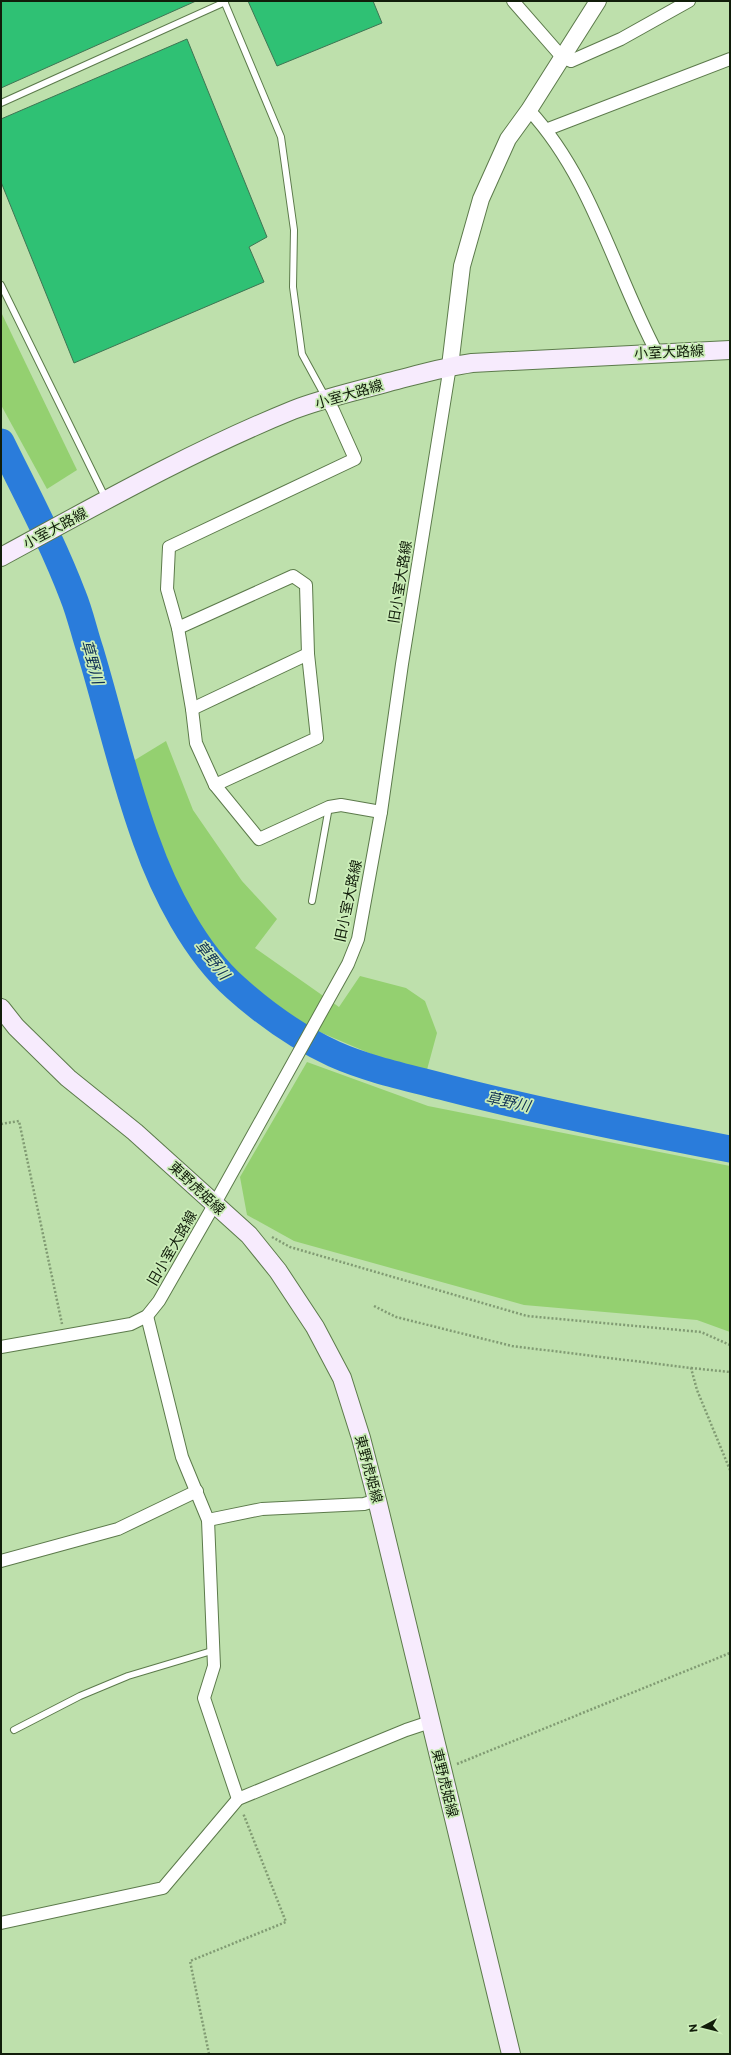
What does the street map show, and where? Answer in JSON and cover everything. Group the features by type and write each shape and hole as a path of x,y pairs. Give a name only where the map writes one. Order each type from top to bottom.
{"main road":[{"name":"小室大路線","path":"1,557 103,502 227,440 294,410 327,399 450,366 472,363 730,350"},
{"name":"東野虎姫線","path":"1,1008 16,1027 68,1078 135,1132 214,1205 249,1235 278,1271 314,1327 342,1378 361,1438 377,1500 511,2054"}],"street":[{"path":"513,1 562,57 571,61 614,42 689,1"},
{"path":"450,366 462,266 481,199 508,139 529,110 598,1"},
{"path":"548,130 730,59"},
{"path":"529,110 548,130 583,188 657,353"},
{"name":"旧小室大路線","path":"1,1347 131,1324 147,1316 159,1301 214,1205 348,964 358,939 381,812 403,656 450,366"},
{"path":"327,399 334,410 355,459 169,547 167,589 178,628 192,709 196,743 215,785 259,839 329,807 341,806 381,812"},
{"path":"178,628 293,576 306,585 308,654 317,738 215,785"},
{"path":"192,709 308,654"},
{"path":"147,1316 182,1457 208,1520 214,1666 204,1698 238,1799"},
{"path":"1,1561 118,1530 197,1491"},
{"path":"208,1520 262,1509 364,1504 377,1500"},
{"path":"1,1923 162,1888 238,1799 406,1730 430,1722"}],"lane":[{"path":"1,103 224,2 281,137 294,230 293,287 302,354 327,399"},
{"path":"1,285 103,502"},
{"path":"312,901 329,807"},
{"path":"14,1730 80,1696 128,1676 214,1650"}],"path":[{"path":"1,1124 18,1121 65,1336"},
{"path":"270,1236 290,1248 527,1316 701,1332 730,1345"},
{"path":"374,1306 396,1317 512,1346 730,1372"},
{"path":"691,1368 697,1390 730,1470"},
{"path":"442,1770 730,1653"},
{"path":"209,2054 190,1961 286,1922 238,1799"}],"green space":[{"path":"1,312 77,470 47,489 1,405"},
{"path":"166,741 193,810 242,881 277,919 255,948 339,1007 360,976 406,988 425,1001 437,1033 425,1077 287,1018 216,957 170,879 125,766"},
{"path":"307,1062 428,1106 730,1166 730,1332 697,1320 524,1305 294,1241 247,1215 240,1177"}],"building":[{"path":"1,1 196,1 1,88"},
{"path":"248,1 373,1 382,23 277,66"},
{"path":"187,39 267,237 249,247 264,282 74,363 1,182 1,119"}],"waterway":[{"name":"草野川","path":"1,442 48,537 75,602 97,674 130,793 153,860 182,920 194,939 207,957 236,988 271,1016 308,1041 334,1054 362,1065 483,1097 553,1113 730,1149"}]}
